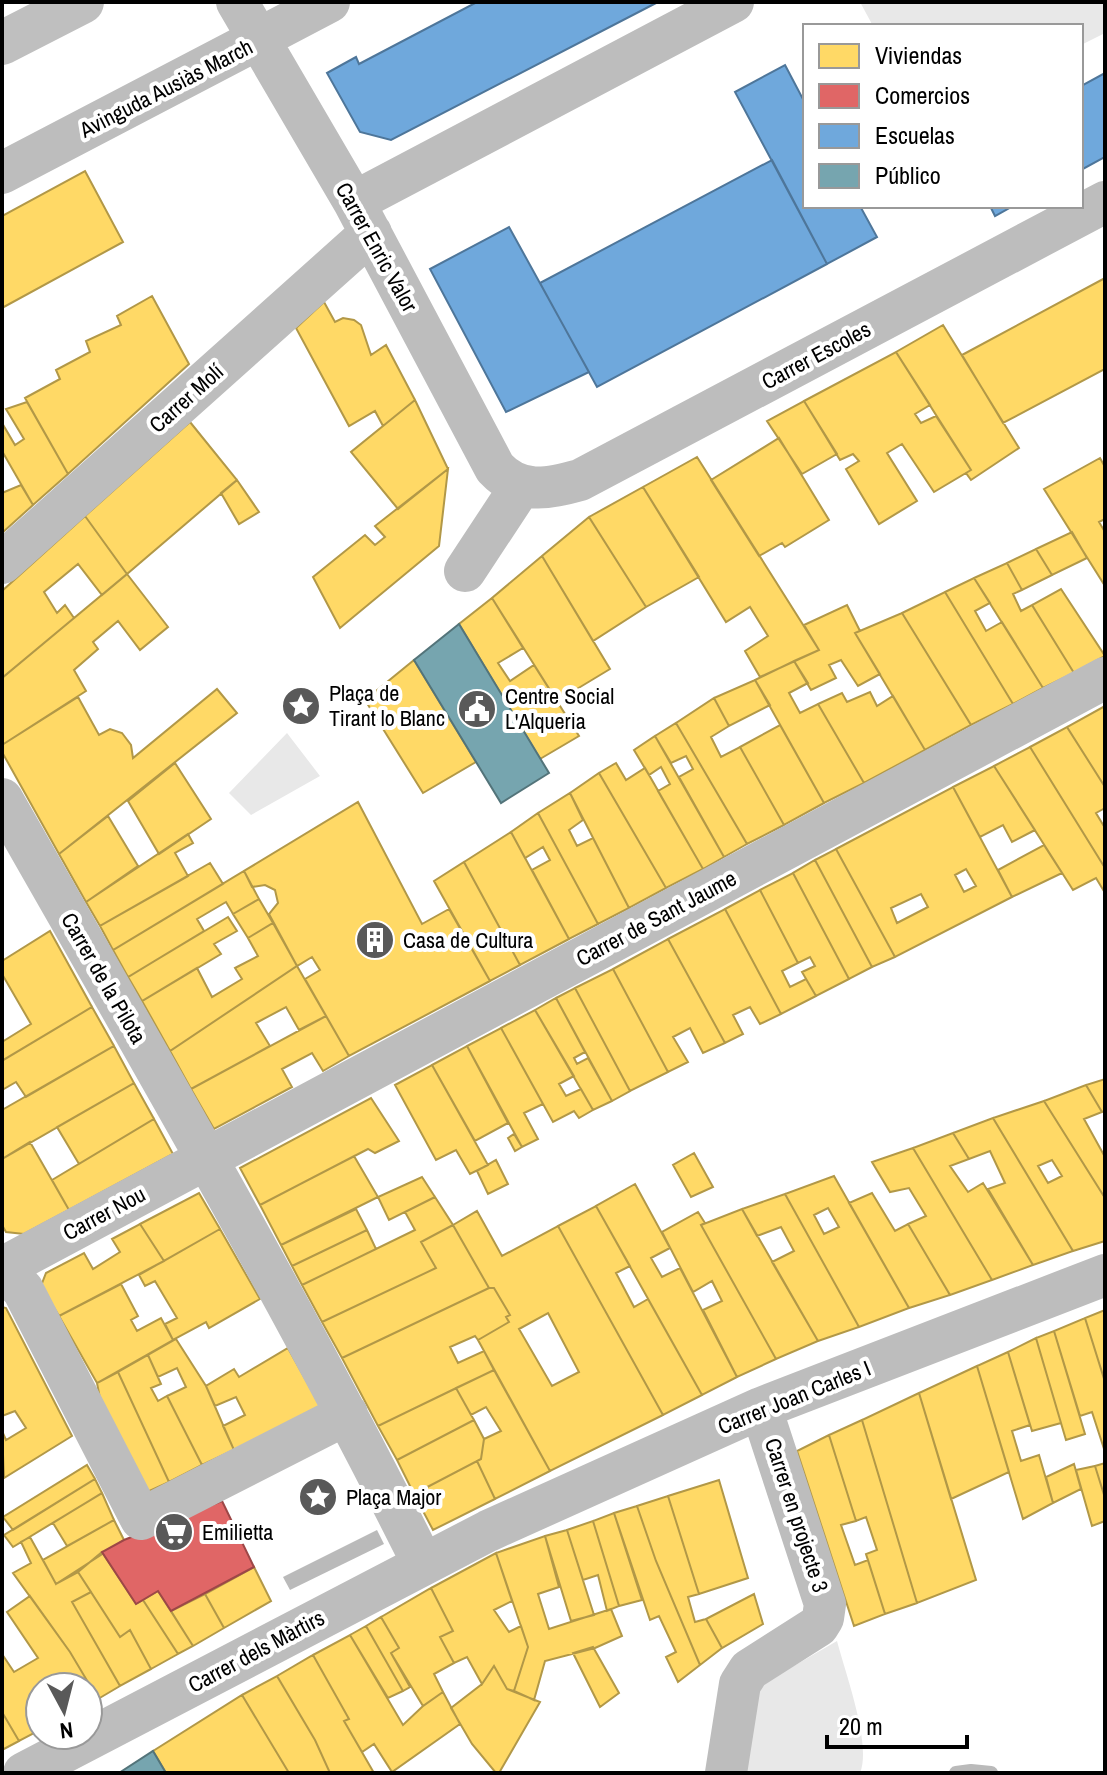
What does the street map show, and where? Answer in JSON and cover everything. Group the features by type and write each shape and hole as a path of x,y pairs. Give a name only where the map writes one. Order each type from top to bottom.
{"street":[{"path":"2,43 82,2"},
{"name":"Carrer Enric Valor","path":"237,2 362,218 495,468 521,486"},
{"name":"Avinguda Ausiàs March","path":"2,173 329,2"},
{"name":"Carrer Molí","path":"2,563 362,218 733,2"},
{"name":"Carrer Escoles","path":"521,486 558,486 580,480 1105,202"},
{"path":"465,571 521,486"},
{"name":"Carrer de Sant Jaume","path":"206,1158 1105,678"},
{"name":"Carrer de la Pilota","path":"2,799 206,1158 342,1406"},
{"name":"Carrer Nou","path":"2,1268 206,1158"},
{"path":"2,1268 23,1290 141,1519 212,1483 342,1406 423,1564"},
{"name":"Carrer Joan Carles I","path":"488,1531 761,1408 1105,1275"},
{"name":"Carrer en projecte 3","path":"726,1773 740,1684 749,1670 818,1626 825,1604 761,1408"},
{"name":"Carrer dels Màrtirs","path":"24,1773 488,1531"}],"shaded area":[{"path":"860,2 1105,2 1105,33 1083,44 1083,24 872,24"},
{"path":"287,733 320,776 251,815 229,793"},
{"path":"377,1530 384,1544 290,1590 283,1577"},
{"path":"837,1641 860,1727 863,1761 860,1773 741,1773 752,1690"}],"building: Viviendas":[{"path":"85,171 123,242 2,308 2,216"},
{"path":"1105,278 1105,369 1003,423 962,355"},
{"path":"152,296 189,364 68,474 25,398 60,379 56,370 90,352 86,341 121,325 117,316"},
{"path":"324,302 335,322 343,318 361,325 371,355 386,345 415,400 383,426 375,411 349,426 296,328"},
{"path":"943,325 1019,448 971,480 966,473 971,470 896,352"},
{"path":"896,352 930,405 915,414 921,423 936,416 971,470 934,492 902,444 887,453 917,501 879,524 846,469 859,461 853,454 840,460 804,401"},
{"path":"415,400 448,469 398,509 351,452"},
{"path":"804,401 837,454 802,474 767,421"},
{"path":"27,402 68,474 33,505 2,451 2,423 15,445 24,439 6,409"},
{"path":"190,422 237,480 127,574 85,516"},
{"path":"779,438 829,520 785,547 782,543 759,556 711,480"},
{"path":"697,457 819,650 760,677 745,651 768,636 750,607 726,622 643,487"},
{"path":"1100,458 1105,467 1105,519 1099,522 1105,532 1105,586 1044,489"},
{"path":"448,469 439,546 340,628 313,577 365,535 375,545 385,537 375,526"},
{"path":"237,480 259,512 239,524 221,493"},
{"path":"21,485 33,505 2,533 2,493"},
{"path":"643,487 699,577 646,607 589,517"},
{"path":"85,516 127,574 102,595 78,564 44,592 57,613 65,605 74,618 2,678 2,591"},
{"path":"589,517 646,607 593,641 542,556"},
{"path":"1072,532 1087,558 1052,575 1036,549"},
{"path":"1036,549 1052,575 1022,590 1007,563"},
{"path":"542,556 610,669 557,701 492,598"},
{"path":"1007,563 1022,590 1013,594 1021,611 1032,605 1074,673 1043,688 974,578"},
{"path":"127,574 168,627 140,650 118,621 93,642 98,649 74,670 86,691 2,745 2,678"},
{"path":"974,578 990,603 975,611 986,631 1002,622 1043,688 1013,704 945,592"},
{"path":"1061,589 1105,656 1074,673 1032,605"},
{"path":"945,592 1013,704 971,725 902,613"},
{"path":"492,598 523,648 498,663 510,681 534,665 579,736 540,759 459,624"},
{"path":"847,605 860,631 855,633 880,674 858,686 841,660 829,665 836,678 811,690 794,661 819,650 804,625"},
{"path":"902,613 971,725 925,750 855,633"},
{"path":"414,660 476,762 423,793 365,700"},
{"path":"794,661 808,683 789,693 800,713 818,704 864,783 824,803 755,680"},
{"path":"755,680 770,705 729,726 714,698"},
{"path":"217,689 237,713 59,854 2,752 2,745 78,697 99,735 110,729 122,733 131,745 133,758"},
{"path":"870,692 877,706 893,696 925,750 864,783 818,704 842,693 847,702"},
{"path":"714,698 729,726 711,737 721,757 740,747 784,825 747,844 676,723"},
{"path":"1105,706 1105,787 1067,727"},
{"path":"676,723 747,844 724,857 679,777 693,769 686,756 671,763 655,736"},
{"path":"780,725 824,803 784,825 740,747"},
{"path":"1067,727 1105,787 1105,808 1096,813 1105,828 1105,868 1030,747"},
{"path":"655,736 724,857 703,869 658,791 670,784 661,767 649,775 634,750"},
{"path":"1030,747 1105,868 1105,893 1096,878 1073,890 994,766"},
{"path":"175,763 211,819 159,854 128,801"},
{"path":"616,763 626,780 645,768 703,869 666,888 599,773"},
{"path":"994,766 1035,830 1012,842 1003,825 980,837 953,787"},
{"path":"599,773 666,888 629,908 570,793"},
{"path":"953,787 1012,897 895,957 836,849","holes":["966,869 976,886 964,892 955,875","921,894 928,907 897,923 891,908"]},
{"path":"570,793 583,820 569,830 577,846 593,838 629,908 598,924 538,813"},
{"name":"Casa de Cultura","path":"358,802 422,924 449,909 490,981 349,1056 305,979 320,970 312,957 297,966 269,914 278,903 275,890 265,885 252,887 244,871"},
{"path":"538,813 598,924 569,939 532,870 550,860 543,847 525,858 511,832"},
{"path":"108,816 138,866 86,902 59,854"},
{"path":"511,832 569,939 520,965 464,862"},
{"path":"188,834 193,843 175,853 188,876 100,926 86,902"},
{"path":"1044,845 1062,873 1012,897 998,870"},
{"path":"836,849 895,957 872,967 815,860"},
{"path":"815,860 872,967 849,979 793,873"},
{"path":"464,862 520,965 490,981 434,881"},
{"path":"210,863 223,884 113,950 100,926"},
{"path":"244,871 259,899 233,914 226,902 197,919 204,931 128,977 113,950"},
{"path":"793,873 849,979 816,996 802,972 815,966 810,957 798,963 760,890"},
{"path":"760,890 798,963 782,971 790,987 806,979 816,996 781,1014 725,909"},
{"path":"259,899 273,923 248,938 233,914"},
{"path":"725,909 781,1014 760,1024 750,1007 733,1015 743,1034 725,1043 668,939"},
{"path":"228,917 237,931 214,944 221,954 142,1001 128,977"},
{"path":"273,923 297,966 170,1051 142,1001 197,968 212,997 242,979 235,968 258,956 248,938"},
{"path":"50,931 92,1007 3,1060 2,1042 31,1024 2,974 2,961"},
{"path":"668,939 725,1043 703,1053 690,1028 673,1037 688,1062 668,1072 613,969"},
{"path":"297,966 326,1016 299,1030 286,1007 256,1023 270,1046 191,1089 170,1051"},
{"path":"613,969 668,1072 630,1091 575,988"},
{"path":"575,988 630,1091 612,1101 556,998"},
{"path":"556,998 585,1052 574,1058 577,1064 588,1058 612,1101 593,1110 535,1010"},
{"path":"92,1007 114,1046 26,1097 16,1082 2,1090 2,1061"},
{"path":"535,1010 574,1076 559,1084 566,1096 581,1089 593,1110 579,1118 574,1111 553,1122 501,1028"},
{"path":"326,1016 349,1056 323,1071 312,1053 282,1069 292,1087 214,1129 191,1089"},
{"path":"501,1028 543,1104 524,1113 538,1139 522,1147 467,1046"},
{"path":"114,1046 134,1083 2,1159 2,1110"},
{"path":"467,1046 508,1123 475,1141 432,1065"},
{"path":"432,1065 488,1165 470,1174 456,1150 436,1160 395,1085"},
{"path":"1105,1079 1105,1111 1102,1112 1086,1085"},
{"path":"134,1083 154,1119 79,1164 57,1127"},
{"path":"1086,1085 1102,1112 1084,1119 1105,1157 1105,1198 1044,1101"},
{"path":"371,1098 399,1141 375,1153 368,1149 260,1205 240,1168"},
{"path":"1044,1101 1105,1198 1105,1241 1073,1251 993,1118","holes":["1052,1160 1062,1176 1048,1183 1038,1166"]},
{"path":"993,1118 1073,1251 1033,1265 988,1189 1005,1183 990,1151 969,1159 953,1133"},
{"path":"154,1119 173,1154 69,1210 52,1180"},
{"path":"953,1133 969,1159 950,1166 968,1192 983,1183 1033,1265 992,1280 913,1148"},
{"path":"514,1134 522,1147 515,1151 508,1138"},
{"path":"30,1142 69,1210 24,1234 6,1232 2,1225 2,1159"},
{"path":"913,1148 992,1280 950,1295 908,1224 926,1216 909,1188 890,1192 872,1162"},
{"path":"694,1153 713,1187 691,1197 673,1165"},
{"path":"354,1156 378,1197 281,1245 260,1205"},
{"path":"496,1160 508,1184 488,1194 477,1171"},
{"path":"834,1176 909,1308 859,1327 785,1194","holes":["828,1208 839,1227 824,1234 814,1215"]},
{"path":"422,1177 435,1197 389,1220 378,1197"},
{"path":"635,1184 670,1248 651,1258 662,1277 680,1268 737,1377 702,1395 596,1206"},
{"path":"199,1193 220,1229 164,1261 140,1224"},
{"path":"872,1193 895,1231 908,1224 950,1295 909,1308 849,1203"},
{"path":"785,1194 859,1327 818,1341 772,1262 794,1251 781,1227 757,1236 742,1209"},
{"path":"435,1197 453,1225 421,1242 436,1268 322,1322 302,1285 415,1230 405,1212"},
{"path":"596,1206 630,1266 616,1273 634,1307 648,1299 702,1395 663,1415 558,1226"},
{"path":"356,1209 367,1230 292,1266 281,1245"},
{"path":"742,1209 818,1341 776,1359 701,1225"},
{"path":"477,1211 502,1256 558,1226 663,1415 550,1471 478,1340 509,1322 506,1317 510,1315 494,1288 489,1288 453,1225","holes":["548,1313 579,1372 552,1386 519,1329"]},
{"path":"698,1212 705,1223 701,1225 776,1359 737,1377 703,1310 722,1301 712,1281 693,1292 662,1232"},
{"path":"140,1224 164,1261 59,1316 41,1286 46,1273 84,1253 93,1269 120,1252 112,1239"},
{"path":"453,1225 489,1288 342,1358 322,1322 436,1268 421,1242"},
{"path":"220,1229 260,1299 209,1328 206,1322 173,1340 165,1324 177,1318 155,1281 145,1286 139,1275"},
{"path":"367,1230 376,1249 302,1285 292,1266"},
{"path":"121,1284 138,1316 131,1320 137,1331 161,1318 173,1340 97,1383 59,1316"},
{"path":"494,1288 510,1315 506,1317 509,1322 478,1340 475,1336 450,1347 458,1363 484,1351 494,1370 378,1426 342,1358"},
{"path":"2,1307 6,1308 72,1436 4,1478 2,1431 6,1440 26,1428 15,1411 2,1416"},
{"path":"1105,1310 1105,1382 1085,1318"},
{"path":"1085,1318 1105,1382 1105,1452 1092,1412 1080,1416 1054,1331"},
{"path":"1054,1331 1085,1434 1066,1440 1036,1338"},
{"path":"1036,1338 1061,1423 1032,1431 1008,1352"},
{"path":"176,1339 206,1386 234,1450 202,1465 167,1396 186,1387 177,1368 158,1377 148,1355"},
{"path":"288,1348 321,1407 234,1450 223,1426 245,1415 236,1397 215,1406 206,1386 234,1369 239,1377"},
{"path":"1008,1352 1030,1425 1012,1431 1021,1461 1039,1455 1053,1503 1023,1519 977,1366"},
{"path":"148,1355 161,1384 151,1388 158,1401 167,1396 202,1465 169,1482 118,1372"},
{"path":"977,1366 1009,1472 951,1499 919,1393"},
{"path":"494,1370 550,1471 495,1499 477,1461 481,1459 484,1439 501,1431 486,1407 471,1415 456,1388"},
{"path":"118,1372 169,1482 145,1493 103,1414 97,1383"},
{"path":"456,1388 474,1420 397,1460 378,1426"},
{"path":"919,1393 976,1580 917,1603 862,1420"},
{"path":"474,1420 484,1439 481,1459 414,1494 397,1460"},
{"path":"862,1420 917,1603 885,1614 866,1554 877,1550 866,1517 856,1521 829,1435"},
{"path":"829,1435 856,1521 841,1525 855,1565 868,1560 885,1614 854,1626 797,1451"},
{"path":"477,1461 495,1499 433,1530 414,1494"},
{"path":"1105,1463 1105,1498 1095,1466"},
{"path":"1074,1464 1081,1489 1053,1503 1046,1477"},
{"path":"87,1465 95,1479 13,1530 3,1517"},
{"path":"1095,1466 1105,1498 1105,1521 1092,1526 1076,1470"},
{"path":"95,1479 102,1493 13,1547 4,1535"},
{"path":"719,1480 748,1578 699,1594 668,1496"},
{"path":"102,1493 114,1520 67,1546 53,1523"},
{"path":"668,1496 699,1594 688,1597 695,1622 706,1619 722,1648 700,1665 656,1561 637,1506"},
{"path":"637,1506 656,1561 700,1665 678,1682 666,1657 676,1652 659,1616 650,1620 614,1513"},
{"path":"614,1513 642,1600 619,1606 593,1521"},
{"path":"114,1520 124,1540 56,1584 43,1560"},
{"path":"593,1521 619,1606 607,1611 598,1575 583,1580 567,1530"},
{"path":"567,1530 594,1615 571,1621 545,1536"},
{"path":"545,1536 559,1587 538,1594 549,1629 611,1609 622,1636 595,1648 545,1661 534,1700 514,1691 528,1647 496,1553"},
{"path":"30,1537 56,1584 78,1572 91,1592 72,1602 120,1686 104,1695 104,1671 81,1671 13,1573 31,1563 21,1542"},
{"path":"102,1552 136,1604 143,1600 178,1654 151,1669 130,1630 120,1637 78,1572"},
{"path":"496,1553 512,1601 494,1610 509,1632 521,1626 528,1647 514,1691 507,1689 494,1666 482,1684 467,1657 454,1663 440,1637 453,1631 431,1588"},
{"path":"254,1567 271,1601 224,1628 205,1594"},
{"path":"431,1588 453,1631 440,1637 454,1663 434,1674 443,1692 423,1706 391,1653 399,1648 381,1617"},
{"path":"158,1591 193,1646 178,1654 143,1600"},
{"path":"91,1592 120,1637 130,1630 151,1669 120,1686 72,1602"},
{"path":"205,1594 224,1628 193,1646 171,1611"},
{"path":"754,1594 763,1624 722,1648 706,1619"},
{"path":"30,1596 81,1671 24,1671 24,1738 19,1741 2,1712 2,1654 14,1672 38,1658 7,1612"},
{"path":"381,1617 399,1648 391,1653 410,1687 403,1691 366,1626"},
{"path":"366,1626 403,1691 388,1698 350,1635"},
{"path":"350,1635 403,1725 443,1692 460,1724 392,1772 374,1744 362,1752 344,1721 349,1719 313,1655"},
{"path":"593,1647 619,1693 600,1707 573,1653"},
{"path":"313,1655 349,1719 344,1721 374,1773 330,1773 315,1740 277,1676"},
{"path":"494,1666 507,1689 540,1702 499,1773 472,1744 451,1708 482,1684"},
{"path":"277,1676 315,1740 330,1773 289,1773 242,1695"},
{"path":"242,1695 289,1773 166,1773 153,1751"},
{"path":"2,1712 19,1741 2,1750"}],"building: Comercios":[{"path":"222,1501 254,1567 171,1611 158,1591 136,1604 102,1552 124,1540"}],"building: Escuelas":[{"path":"477,2 658,2 391,140 360,132 327,73 356,57 359,64"},
{"path":"785,65 803,99 803,208 861,208 877,237 827,264 735,92"},
{"path":"1105,73 1105,157 1083,169 1083,85"},
{"path":"772,160 827,264 597,387 540,283"},
{"path":"991,208 1009,208 995,216"},
{"path":"509,227 589,372 506,412 430,269"}],"building: Público":[{"name":"Centre Social L'Alqueria","path":"459,624 549,773 501,803 414,660"},
{"path":"153,1751 166,1773 119,1773"}],"waterway":[{"path":"956,1773 991,1773"}],"place":[{"name":"Plaça de Tirant lo Blanc","path":"301,706"},
{"name":"Centre Social L'Alqueria","path":"477,709"},
{"name":"Casa de Cultura","path":"375,940"},
{"name":"Plaça Major","path":"318,1497"},
{"name":"Emilietta","path":"174,1532"}]}
